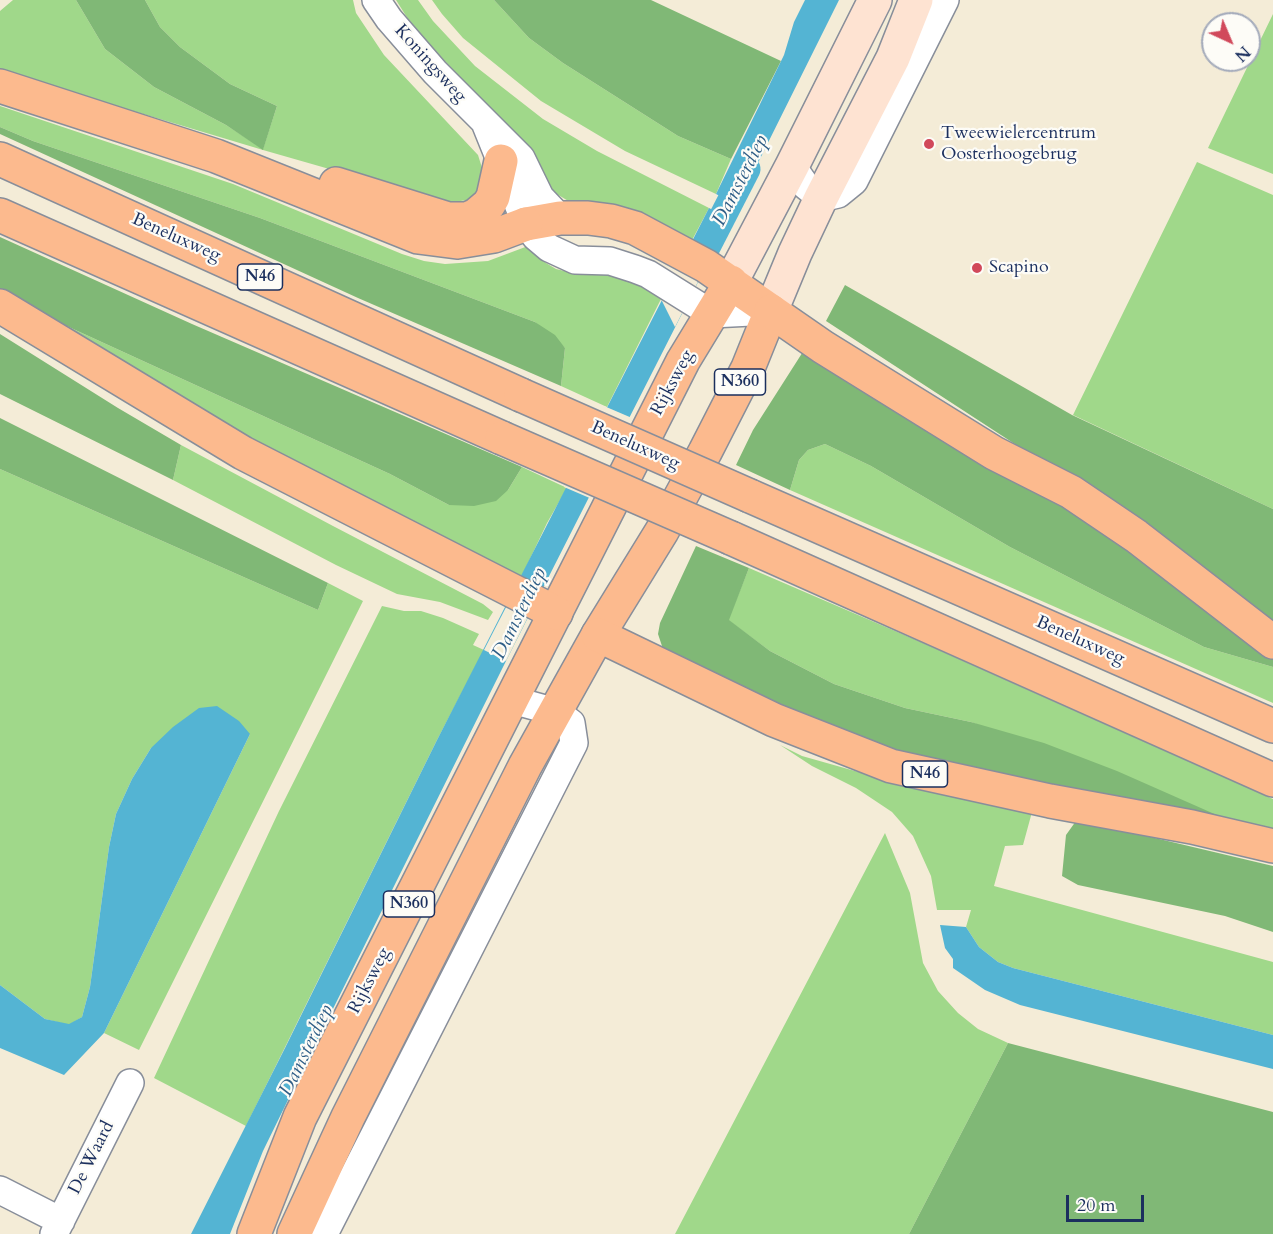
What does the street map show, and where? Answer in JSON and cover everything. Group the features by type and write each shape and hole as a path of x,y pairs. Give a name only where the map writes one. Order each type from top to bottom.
{"main road":[{"name":"Rijksweg","path":"254,1234 300,1117 512,700 535,603 683,361 689,300 707,268 761,226 874,0"},
{"path":"821,198 893,58 916,0"},
{"path":"0,86 216,156 418,237 457,242 494,236 526,224 560,218 612,221 635,228 707,268 823,347 994,453 1071,492 1136,536 1273,642"},
{"name":"Beneluxweg","path":"0,159 521,395 1273,726"},
{"path":"274,179 340,184 457,220 476,215 489,204 493,197 501,161"},
{"name":"N360","path":"294,1234 364,1085 525,766 598,635 662,531 705,452 747,368 821,198"},
{"path":"0,214 1273,780"},
{"name":"N46","path":"0,306 243,453 598,635 774,720 891,766 1050,801 1192,826 1273,846"}],"street":[{"name":"Koningsweg","path":"376,0 421,56 486,125 521,158 540,197 560,218"},
{"path":"792,166 806,186 821,198 838,194 854,181 945,0"},
{"name":"Koningsweg","path":"486,125 526,224"},
{"path":"526,224 536,237 562,255 575,260 598,260 622,264 648,274 689,300 771,311"},
{"path":"324,1234 574,743 571,723 556,712 512,700"},
{"name":"De Waard","path":"57,1227 130,1083"},
{"path":"0,1190 57,1227"}],"green space":[{"path":"13,0 76,0 105,49 154,87 226,125 263,149 277,106 230,84 180,47 160,27 145,0 353,0 356,13 384,55 478,155 483,171 480,187 467,200 448,203 263,150 0,71 0,11"},
{"path":"76,0 145,0 160,27 180,47 230,84 277,106 263,150 226,125 154,87 105,49"},
{"path":"396,0 418,0 433,21 475,66 543,119 597,151 709,208 691,242 575,205 555,193 547,185 521,140 436,52 408,19"},
{"path":"432,0 494,0 529,38 563,63 678,136 731,159 716,194 625,151 541,101 463,38"},
{"path":"494,0 651,0 781,61 731,159 678,136 563,63 529,38"},
{"path":"1273,14 1273,174 1208,148 1245,72 1261,72 1261,39"},
{"path":"0,106 233,184 424,261 445,264 488,261 528,246 556,269 581,275 606,272 653,288 661,299 607,407 561,386 565,348 535,322 260,218 33,141 0,127"},
{"path":"0,127 33,141 260,218 535,322 555,335 565,348 561,386 358,298 0,134"},
{"path":"1197,162 1273,195 1273,509 1073,415"},
{"path":"0,237 192,324 522,467 508,490 496,501 474,506 449,505 390,474 0,294"},
{"path":"845,285 1072,415 1273,509 1273,630 1113,508 826,321"},
{"path":"12,301 390,474 449,505 508,490 522,467 567,488 547,523 519,582 362,505"},
{"path":"0,334 181,445 173,480 0,394"},
{"path":"806,347 1063,502 1273,656 1273,667 1204,647 1010,547 871,466 825,444 808,450 799,460 790,490 736,465 753,430"},
{"path":"0,418 328,583 318,610 0,469"},
{"path":"825,444 871,466 1010,547 1204,647 1273,667 1273,703 790,490 799,460 808,450"},
{"path":"181,445 483,604 493,612 488,620 440,602 397,594 336,565 173,480"},
{"path":"0,469 318,610 328,583 363,601 139,1050 104,1033 250,734 151,748 132,779 116,814 109,847 90,987 82,1017 69,1025 45,1019 0,985"},
{"path":"696,546 749,568 729,620 770,651 834,684 905,708 971,722 1044,743 1117,771 1253,831 841,739 664,652 658,634 660,623"},
{"path":"749,568 1273,799 1273,836 1253,831 971,722 905,708 834,684 770,651 728,620"},
{"path":"382,606 404,611 421,611 443,618 479,634 473,645 484,650 246,1126 154,1078 279,811"},
{"path":"780,745 802,756 862,773 1032,812 1023,845 1005,846 994,886 1273,962 1273,1035 1013,968 998,962 979,947 966,927 971,910 937,910 931,876 913,836 892,812 856,788 812,766"},
{"path":"1076,821 1273,866 1273,932 1225,916 1078,885 1062,876 1066,835"},
{"path":"885,833 910,893 923,963 938,991 958,1013 978,1029 1008,1043 909,1234 675,1234"},
{"path":"1008,1043 1273,1112 1273,1234 909,1234"}],"water":[{"path":"805,0 839,0 737,205 716,194 784,55 794,22"},
{"path":"709,208 730,219 309,1057 263,1151 230,1234 191,1234 437,740"},
{"path":"217,706 239,721 250,734 104,1033 64,1075 0,1048 0,985 45,1019 69,1024 82,1017 90,987 109,847 116,814 132,779 151,748 173,727 199,708"},
{"path":"940,925 966,927 979,947 998,962 1013,968 1273,1035 1273,1069 1020,1005 985,990 953,968 953,959 945,948"}],"pier":[{"path":"723,232 675,327 661,299 691,242"},
{"path":"604,406 632,418 592,499 564,487"},
{"path":"519,582 540,593 506,661 484,650"}],"waterway":[{"name":"Damsterdiep","path":"707,247 747,169"}],"place":[{"name":"Tweewielercentrum Oosterhoogebrug","path":"929,144"},
{"name":"Scapino","path":"977,268"}]}
